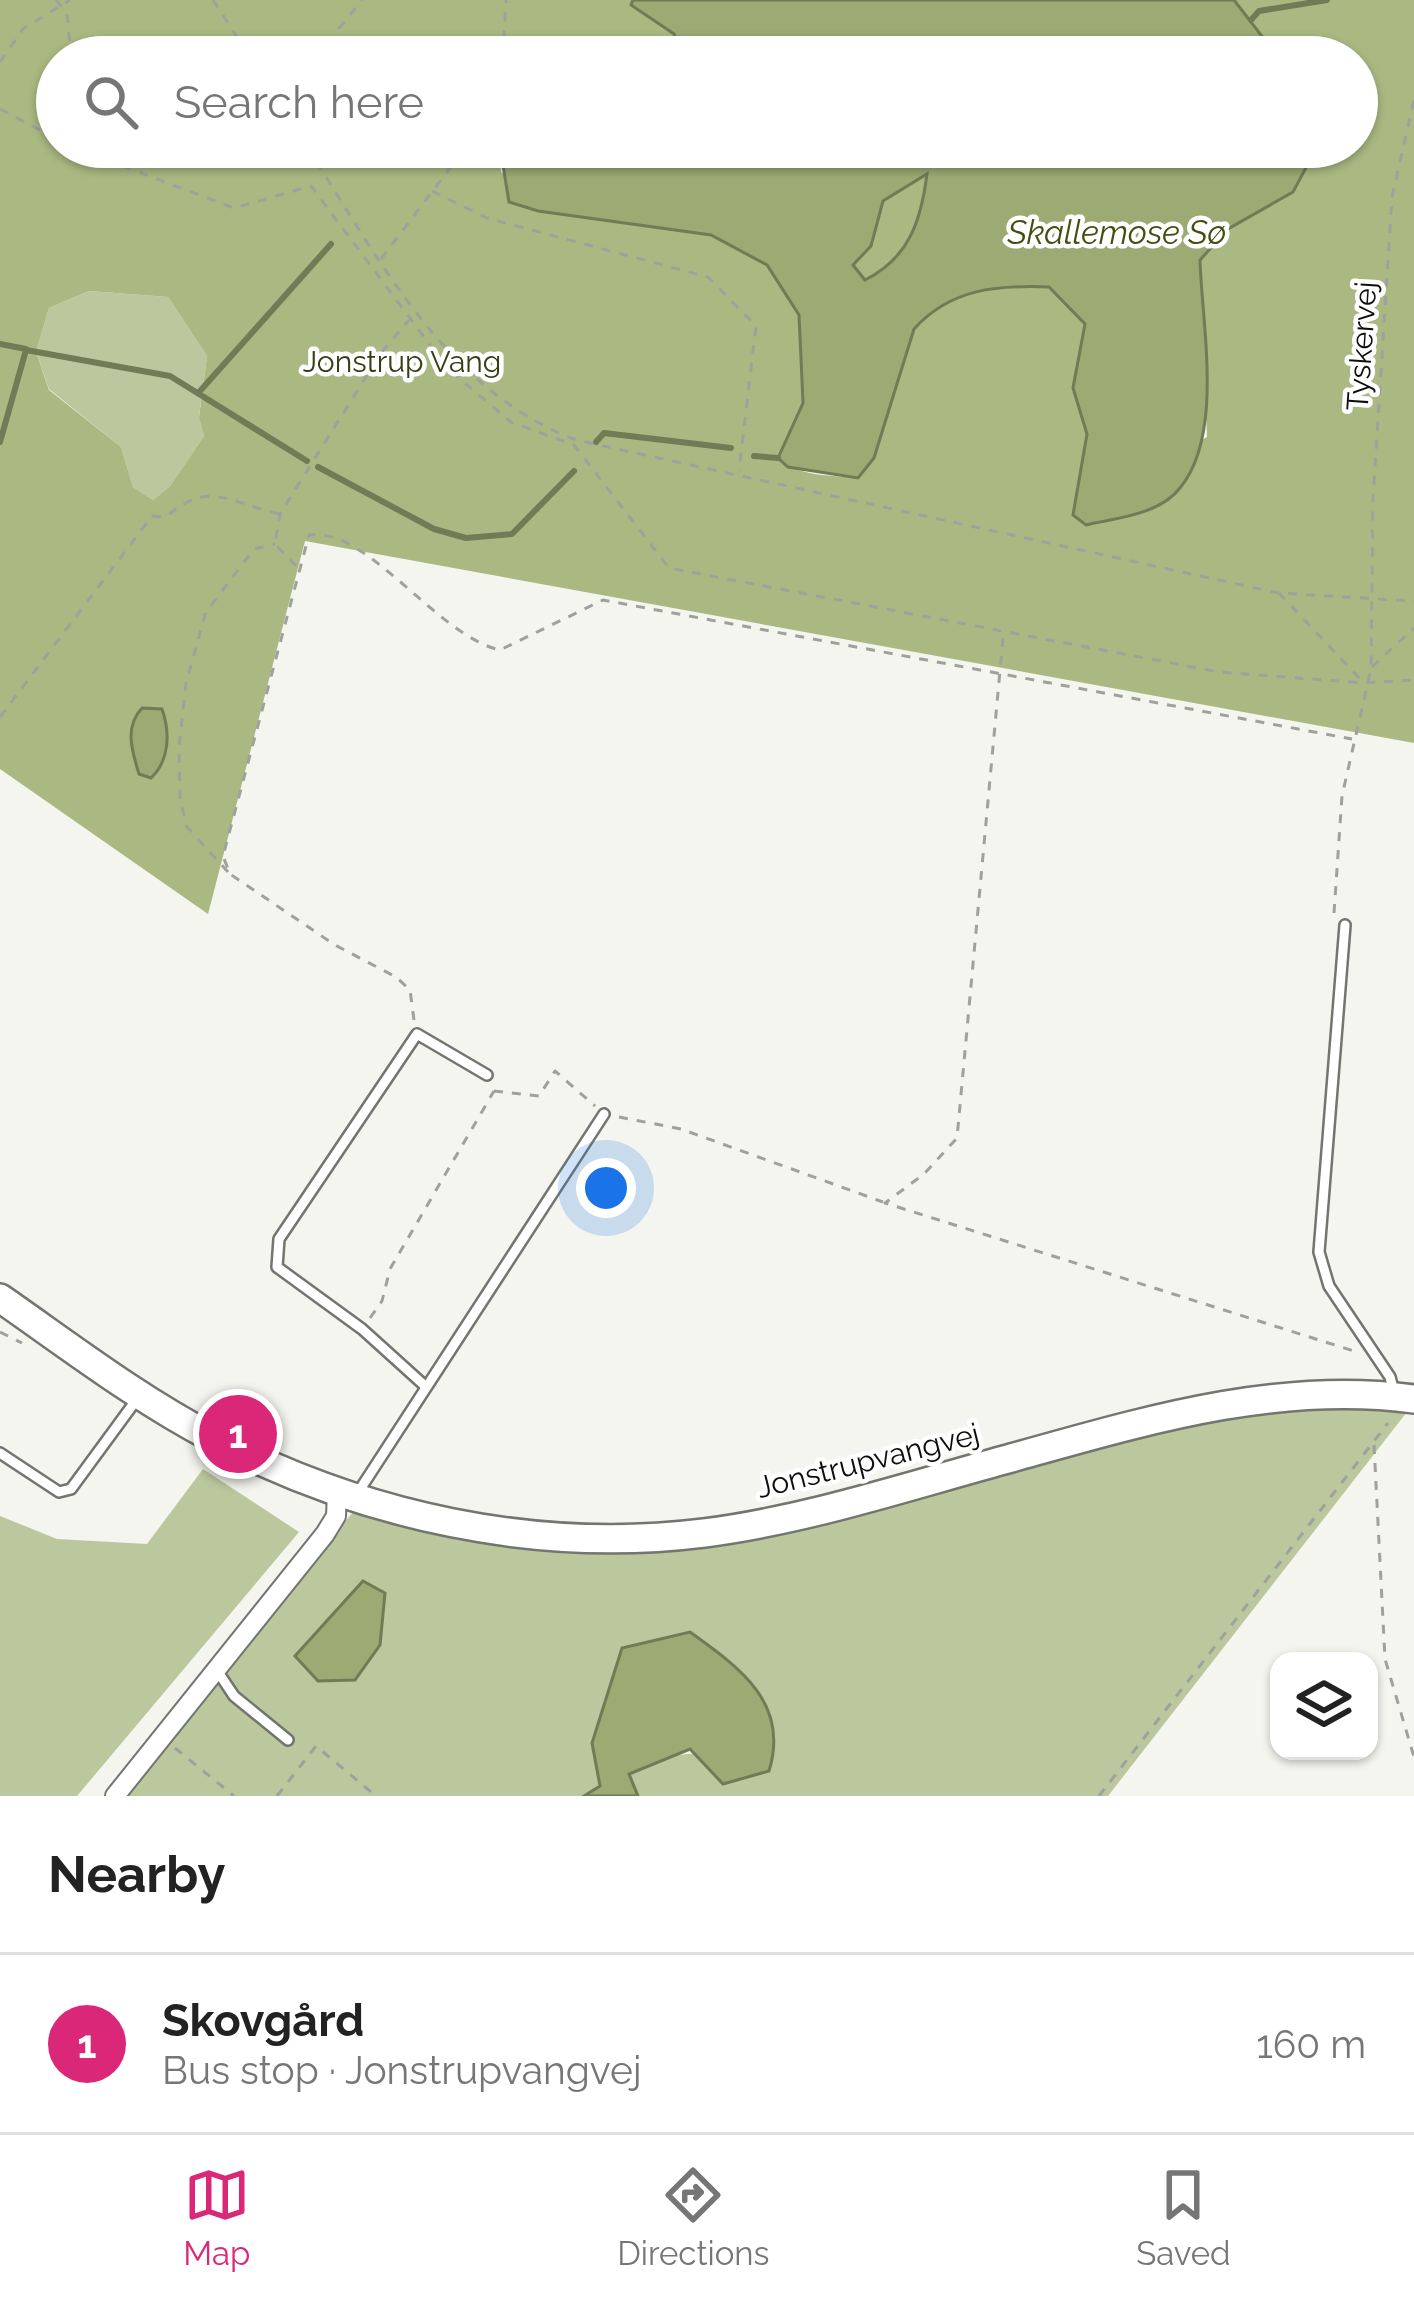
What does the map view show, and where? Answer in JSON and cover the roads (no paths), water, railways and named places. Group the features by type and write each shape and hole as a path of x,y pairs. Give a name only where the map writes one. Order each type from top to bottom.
{"street":[{"name":"Jonstrupvangvej","path":"0,1298 210,1436 346,1496 465,1526 553,1537 703,1533 850,1502 1156,1418 1320,1394 1405,1398"},
{"path":"115,1796 325,1534 346,1496"}],"lane":[{"path":"1345,925 1319,1252 1336,1299 1405,1398"},
{"path":"424,1385 362,1329 277,1267 279,1239 366,1103 417,1034 487,1075"},
{"path":"346,1496 604,1114"},
{"path":"0,1453 59,1492 70,1489 140,1394"},
{"path":"216,1669 234,1696 288,1740"}],"water":[{"path":"633,0 1234,0 1262,36 675,36 631,5"},
{"name":"Skallemose Sø","path":"503,168 1306,168 1293,192 1228,229 1200,260 1206,410 1194,465 1180,488 1149,510 1086,525 1073,515 1087,434 1073,388 1085,324 1049,287 976,292 944,305 914,329 874,458 858,478 788,467 778,458 803,403 799,315 767,265 711,235 538,211 509,202","holes":["927,174 916,222 892,261 865,280 853,265 871,246 883,201"]},
{"path":"142,708 162,709 166,727 165,754 151,778 139,774 132,748 133,723"},
{"path":"363,1581 385,1593 380,1645 355,1680 318,1681 295,1656"},
{"path":"690,1632 743,1674 766,1707 774,1747 769,1771 723,1784 690,1749 629,1774 638,1796 584,1796 600,1786 592,1743 622,1648"}],"waterway":[{"path":"1251,20 1259,11 1327,0"},
{"path":"200,391 331,244"},
{"path":"0,344 26,349"},
{"path":"0,442 26,350 170,376 307,461"},
{"path":"596,442 604,433 731,448"},
{"path":"754,456 778,458"},
{"path":"318,467 434,529 466,538 512,534 574,471"}],"place":[{"name":"Skovgård","path":"238,1434"}],"park label":[{"name":"Jonstrup Vang","path":"402,362"}]}
